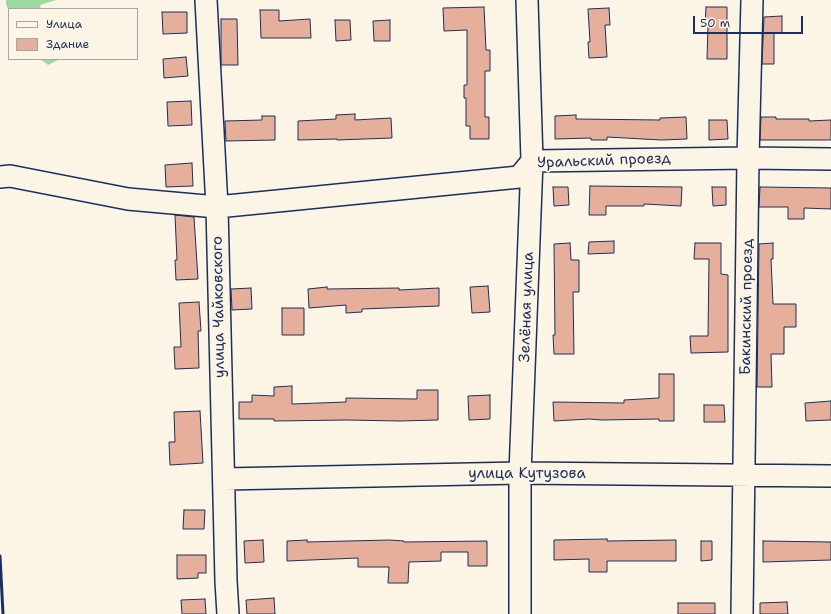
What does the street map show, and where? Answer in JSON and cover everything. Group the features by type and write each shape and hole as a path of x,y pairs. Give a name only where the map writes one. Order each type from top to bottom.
{"street":[{"name":"улица Чайковского","path":"206,0 217,207 228,614"},
{"name":"Зелёная улица","path":"520,614 520,473 532,161 527,0"},
{"name":"Бакинский проезд","path":"742,614 748,158 752,0"},
{"name":"Уральский проезд","path":"0,177 10,176 128,199 217,207 518,177 532,161 748,158 831,159"},
{"name":"улица Кутузова","path":"224,479 520,473 831,476"}],"green space":[{"path":"6,0 56,0 40,5 41,8 8,8 8,9"},
{"path":"41,60 58,60 48,65"}],"building":[{"path":"484,7 486,50 490,50 490,71 485,71 485,117 489,117 489,139 470,139 470,126 466,126 466,98 464,98 464,85 467,85 467,30 444,31 443,8"},
{"path":"706,7 727,7 727,59 707,59 708,25 705,25"},
{"path":"609,8 610,25 605,25 607,57 589,58 588,42 590,42 588,9"},
{"path":"260,10 279,10 279,21 310,19 311,38 261,38"},
{"path":"162,12 187,12 187,33 163,34"},
{"path":"782,16 782,33 774,33 774,64 762,64 764,17"},
{"path":"221,19 237,19 238,65 221,65"},
{"path":"335,20 350,20 351,40 336,41"},
{"path":"390,20 390,41 374,41 373,21"},
{"path":"186,57 188,76 164,78 163,59"},
{"path":"191,101 192,125 168,126 167,102"},
{"path":"355,114 355,120 391,118 392,138 298,140 298,121 336,119 336,115"},
{"path":"576,115 576,119 660,120 660,118 686,117 687,139 661,140 607,137 607,140 591,140 591,138 555,139 555,116"},
{"path":"262,116 275,116 275,140 226,141 225,121 262,120"},
{"path":"761,117 776,117 776,119 809,119 809,121 831,120 831,140 760,140"},
{"path":"709,120 727,120 728,139 709,140"},
{"path":"192,163 193,186 166,187 165,165"},
{"path":"590,186 682,187 681,206 644,204 644,206 606,206 606,215 589,215"},
{"path":"553,187 568,187 569,205 554,206"},
{"path":"712,187 726,187 726,205 713,206"},
{"path":"760,187 831,188 831,209 804,208 804,219 788,219 788,207 759,207"},
{"path":"175,215 194,217 198,279 176,280 175,260 177,260"},
{"path":"614,241 614,253 588,254 589,242"},
{"path":"570,243 571,260 579,260 579,292 573,292 574,354 554,354 554,244"},
{"path":"695,243 721,243 721,274 728,275 728,352 691,353 690,336 708,336 709,259 694,259"},
{"path":"773,243 773,259 771,259 773,304 796,304 796,327 784,327 784,354 771,354 772,387 757,387 759,244"},
{"path":"488,286 490,312 472,313 470,287"},
{"path":"327,287 327,289 399,288 399,290 439,288 439,306 362,309 362,312 346,313 346,305 309,308 308,289"},
{"path":"251,288 252,309 232,310 231,289"},
{"path":"199,302 201,331 198,331 199,368 175,369 174,347 181,347 179,303"},
{"path":"282,308 304,308 304,335 282,335"},
{"path":"659,374 674,374 674,421 659,421 659,419 589,419 554,421 553,402 624,403 624,400 659,398"},
{"path":"292,386 292,404 346,402 346,398 417,399 417,390 438,390 438,420 274,421 274,419 239,419 239,402 252,402 252,395 274,396 274,387"},
{"path":"490,395 490,419 469,420 468,396"},
{"path":"831,401 831,420 806,421 805,403"},
{"path":"704,405 724,405 725,422 704,422"},
{"path":"200,411 203,463 170,465 169,442 175,442 174,412"},
{"path":"184,510 205,510 204,529 183,529"},
{"path":"607,539 607,541 676,540 676,561 607,561 607,572 589,572 589,559 554,560 554,540"},
{"path":"263,540 264,562 245,563 244,541"},
{"path":"307,540 307,542 389,540 404,542 487,541 487,566 468,566 468,552 441,552 441,561 409,562 408,583 388,583 389,567 358,567 358,558 287,561 287,541"},
{"path":"701,541 712,541 712,560 701,561"},
{"path":"763,541 831,542 831,560 763,562"},
{"path":"177,555 206,555 206,573 198,573 198,578 177,579"},
{"path":"274,598 275,614 247,614 246,600"},
{"path":"205,599 206,614 182,614 181,600"},
{"path":"787,602 788,614 760,614 760,603"},
{"path":"678,603 715,603 715,614 678,614"}],"railway":[{"path":"0,556 3,614"}]}
